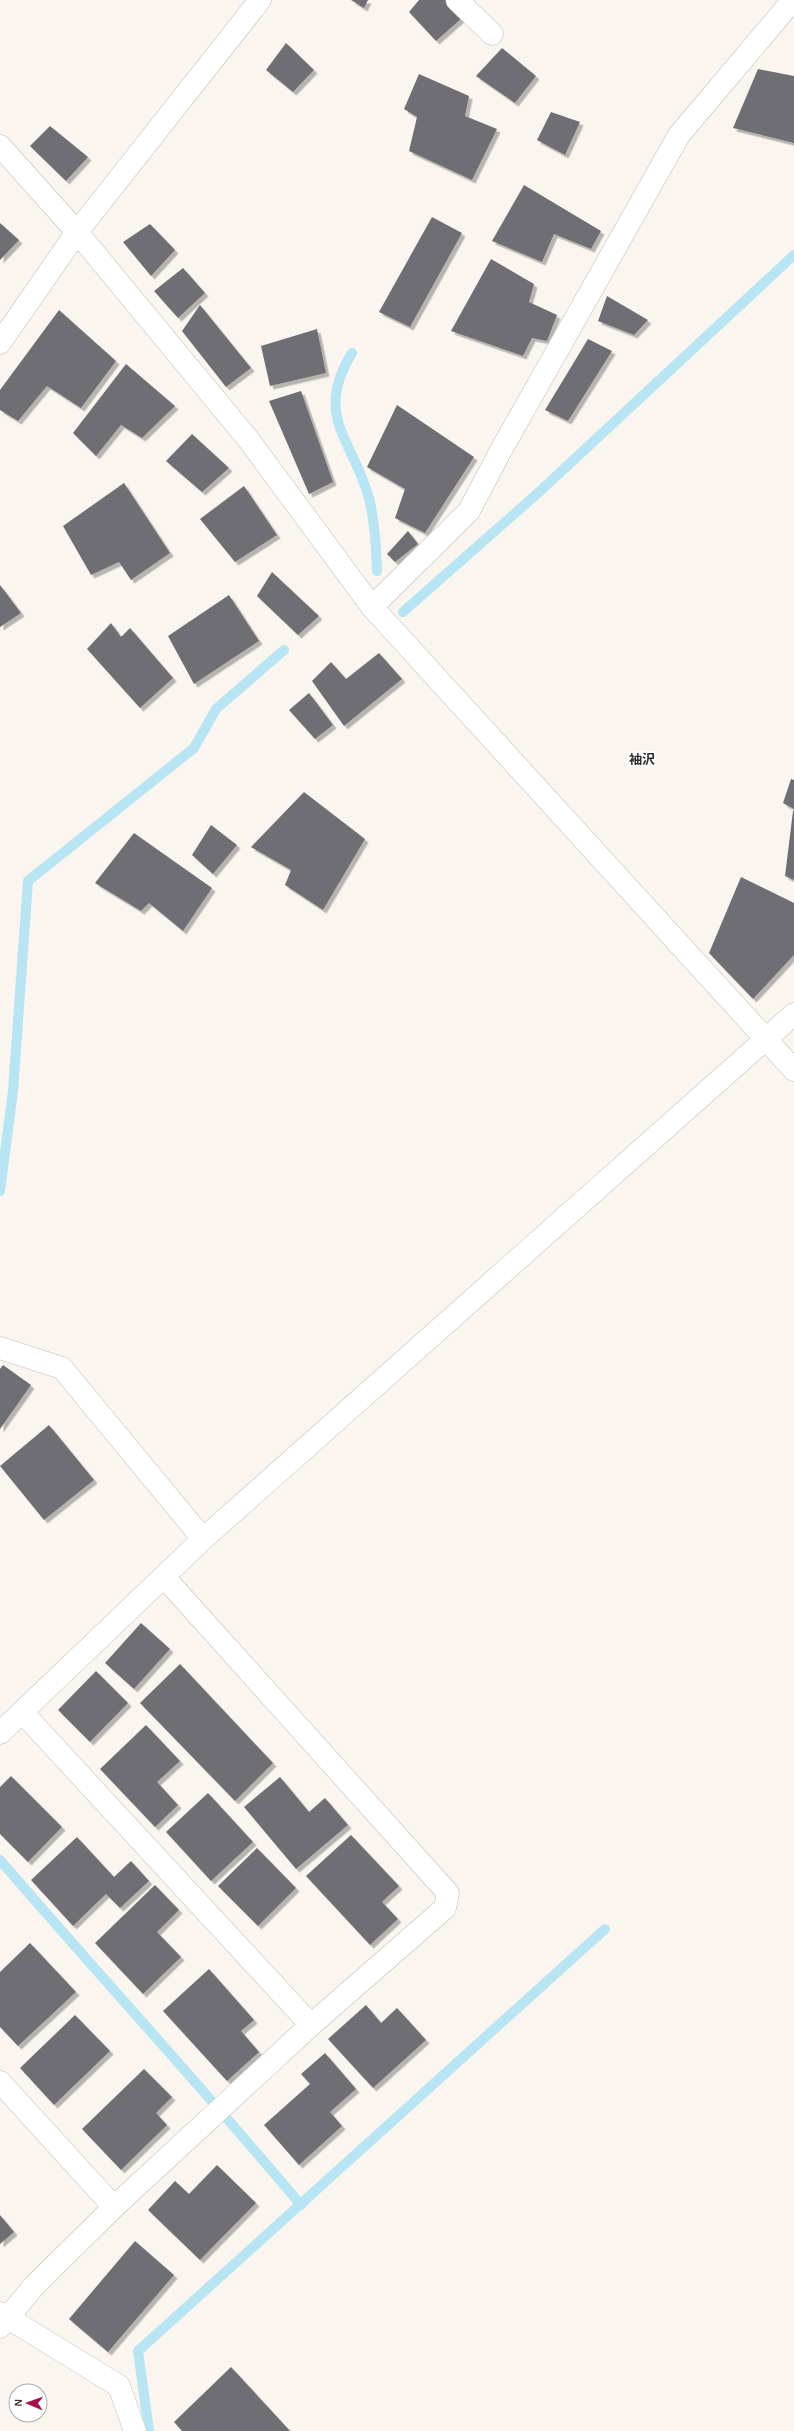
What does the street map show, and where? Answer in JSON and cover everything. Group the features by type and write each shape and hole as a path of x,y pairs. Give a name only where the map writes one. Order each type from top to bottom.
{"street":[{"path":"0,343 78,232 260,0"},
{"path":"456,0 492,34"},
{"path":"372,607 469,511 500,452 679,135 792,0"},
{"path":"0,146 78,232 248,439 372,607 794,1070"},
{"path":"0,1733 203,1539 794,1014"},
{"path":"0,1348 62,1368 203,1539"},
{"path":"135,2431 119,2386 3,2319 34,2286 114,2207 311,2025 445,1908 448,1893 164,1577"},
{"path":"22,1712 311,2025"},
{"path":"0,2082 114,2207"}],"building":[{"path":"351,0 368,0 364,8"},
{"path":"419,0 446,0 462,18 436,41 409,12"},
{"path":"286,43 314,70 293,92 266,70"},
{"path":"502,48 536,76 515,103 476,76"},
{"path":"758,69 794,76 794,143 733,128"},
{"path":"419,74 469,96 465,116 497,129 472,180 409,151 417,117 404,109"},
{"path":"551,112 580,122 565,155 537,140"},
{"path":"50,126 88,157 66,181 30,146"},
{"path":"524,185 601,231 591,249 554,234 542,262 492,241"},
{"path":"432,217 462,233 410,327 379,312"},
{"path":"0,223 19,240 0,260"},
{"path":"150,224 175,250 151,276 123,242"},
{"path":"491,259 534,284 529,302 557,315 547,341 532,338 523,356 451,331"},
{"path":"183,268 205,293 178,318 154,291"},
{"path":"607,296 648,320 634,335 598,321"},
{"path":"200,305 251,368 226,387 182,331"},
{"path":"59,310 116,361 81,408 47,386 18,421 0,410 0,390"},
{"path":"317,329 326,373 270,386 261,346"},
{"path":"588,339 612,351 568,421 545,410"},
{"path":"126,364 175,406 142,438 121,425 96,456 73,433"},
{"path":"301,391 333,482 309,494 269,401"},
{"path":"397,405 474,457 425,533 395,518 405,489 367,467"},
{"path":"192,434 229,468 202,492 166,461"},
{"path":"124,483 170,553 131,580 119,562 91,575 63,526"},
{"path":"244,486 277,535 235,562 200,519"},
{"path":"408,531 418,544 395,562 387,554"},
{"path":"272,572 319,616 298,635 257,596"},
{"path":"0,585 21,613 0,627"},
{"path":"229,595 259,641 194,684 168,636"},
{"path":"111,623 121,637 130,628 173,678 140,708 87,649"},
{"path":"379,653 402,679 344,726 312,681 331,662 346,679"},
{"path":"309,693 333,725 315,739 289,710"},
{"path":"791,779 794,780 794,809 783,803"},
{"path":"304,792 365,839 323,910 285,885 291,870 251,847"},
{"path":"794,811 794,880 785,876"},
{"path":"211,825 237,845 213,874 192,855"},
{"path":"134,833 212,888 183,931 149,903 141,911 95,883"},
{"path":"741,877 794,903 794,955 753,999 709,953"},
{"path":"3,1365 31,1385 0,1429 0,1369"},
{"path":"49,1425 94,1480 44,1520 0,1466"},
{"path":"141,1623 170,1649 134,1689 105,1663"},
{"path":"180,1664 273,1763 235,1801 140,1703"},
{"path":"96,1671 128,1703 90,1742 58,1710"},
{"path":"146,1725 180,1761 157,1782 178,1805 155,1827 100,1769"},
{"path":"11,1776 62,1827 28,1862 0,1834 0,1787"},
{"path":"280,1777 309,1812 325,1798 348,1825 296,1869 244,1807"},
{"path":"208,1793 253,1842 211,1881 166,1832"},
{"path":"351,1835 399,1886 382,1902 398,1919 370,1945 306,1876"},
{"path":"77,1837 114,1877 131,1861 149,1881 120,1908 106,1894 73,1926 31,1880"},
{"path":"257,1848 296,1888 258,1926 218,1886"},
{"path":"155,1885 179,1910 157,1932 181,1957 143,1994 95,1943"},
{"path":"30,1943 76,1992 18,2046 0,2027 0,1972"},
{"path":"209,1969 254,2020 241,2031 259,2052 227,2081 163,2011"},
{"path":"366,2005 381,2023 397,2008 426,2040 373,2088 328,2039"},
{"path":"75,2015 110,2051 54,2105 20,2068"},
{"path":"325,2053 356,2089 330,2112 342,2126 299,2165 264,2125 310,2084 301,2074"},
{"path":"144,2069 172,2097 156,2113 167,2125 121,2170 82,2129"},
{"path":"217,2165 256,2203 200,2260 148,2210 175,2181 189,2194"},
{"path":"0,2215 14,2232 0,2244"},
{"path":"135,2241 174,2275 108,2352 69,2319"},
{"path":"231,2367 290,2431 182,2431 174,2422"}],"waterway":[{"path":"403,612 538,493 794,255"},
{"path":"352,353 341,375 336,394 336,411 346,443 362,478 369,498 374,525 377,571"},
{"path":"0,1191 13,1091 28,881 194,748 216,709 284,650"},
{"path":"0,1860 227,2118 301,2205"},
{"path":"149,2431 138,2351 605,1929"}],"district":[{"name":"袖沢","path":"642,759"}]}
